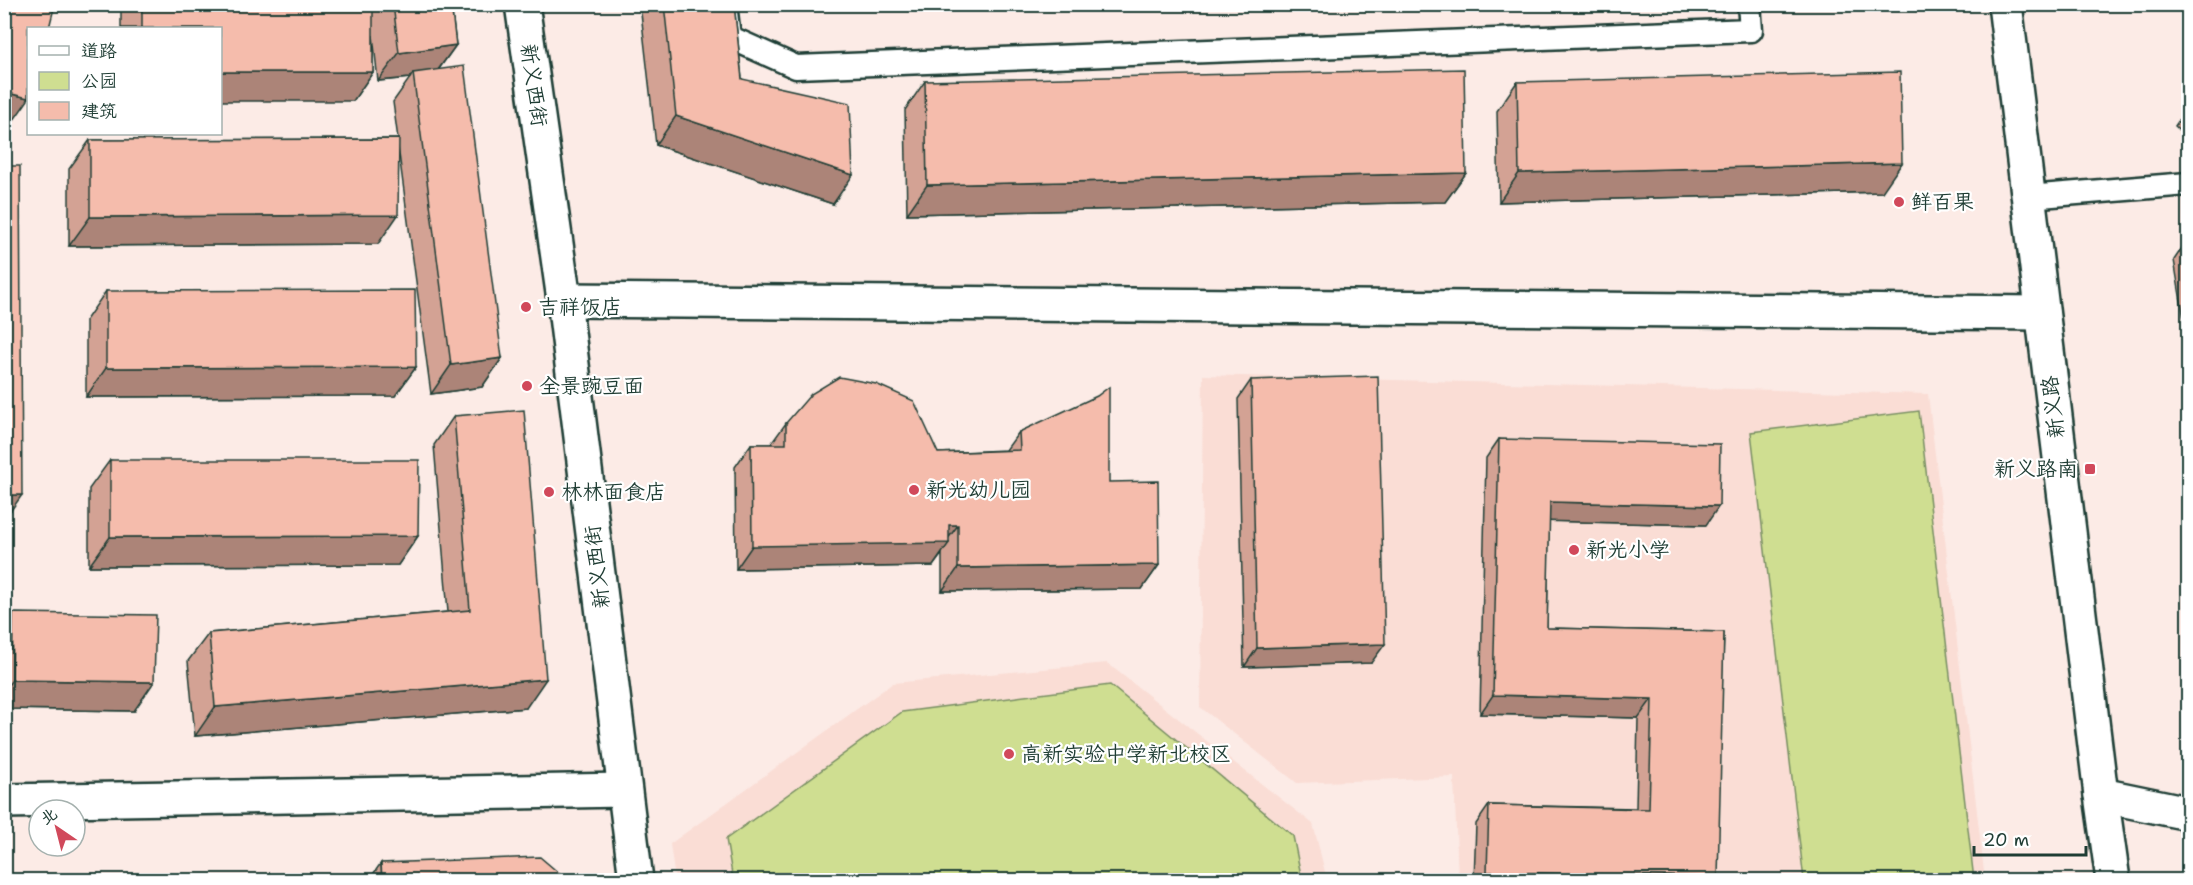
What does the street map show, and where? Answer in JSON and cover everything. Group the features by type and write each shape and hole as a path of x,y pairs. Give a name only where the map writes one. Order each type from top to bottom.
{"street":[{"name":"新义西街","path":"522,4 564,300 636,880"},
{"name":"新义路","path":"2005,4 2113,880"},
{"path":"564,300 2042,313"},
{"path":"4,801 624,790"},
{"path":"2101,795 2188,813"}],"lane":[{"path":"725,4 729,37 796,67 1751,30 1749,4"},
{"path":"2028,197 2188,184"}],"shaded area":[{"name":"新光小学","path":"1203,375 1928,394 1985,880 1458,880 1454,777 1297,783 1200,707"},
{"name":"高新实验中学新北校区","path":"1107,663 1313,824 1327,880 675,880 670,844 893,683"}],"green space":[{"path":"1919,411 1974,880 1804,880 1751,432"},
{"name":"高新实验中学新北校区","path":"1110,685 1293,836 1302,880 733,880 726,839 902,712"}],"building":[{"path":"4,4 55,4 49,27 27,27 27,98 4,92"},
{"path":"142,4 373,4 373,72 222,72 222,27 142,27"},
{"path":"393,4 451,4 456,45 399,53"},
{"path":"664,4 734,4 742,79 850,103 853,175 676,116"},
{"path":"464,66 502,358 451,365 413,73"},
{"path":"1464,69 1466,173 927,185 925,81"},
{"path":"1900,72 1902,163 1519,173 1517,82"},
{"path":"399,139 398,215 90,217 90,140"},
{"path":"4,166 20,166 22,495 4,495"},
{"path":"415,290 416,367 106,368 106,291"},
{"path":"1378,376 1385,644 1257,648 1251,380"},
{"name":"新光幼儿园","path":"839,377 876,384 914,401 938,453 1020,450 1019,432 1097,396 1109,387 1109,482 1158,481 1159,565 958,568 958,525 949,525 949,543 752,546 751,444 786,444 786,423 811,394"},
{"path":"524,410 546,679 215,707 209,633 470,610 454,416"},
{"path":"1499,439 1720,444 1719,506 1550,502 1547,628 1724,632 1718,877 1487,872 1489,805 1649,809 1652,699 1493,695"},
{"path":"110,460 419,460 418,536 110,537"},
{"path":"13,613 156,615 154,682 12,680"},
{"path":"540,857 567,880 382,880 381,863"}],"place":[{"name":"鲜百果","path":"1899,202"},
{"name":"吉祥饭店","path":"526,307"},
{"name":"全景豌豆面","path":"527,386"},
{"name":"新义路南","path":"2090,469"},
{"name":"新光幼儿园","path":"914,490"},
{"name":"林林面食店","path":"549,492"},
{"name":"新光小学","path":"1574,550"},
{"name":"高新实验中学新北校区","path":"1009,754"}]}
